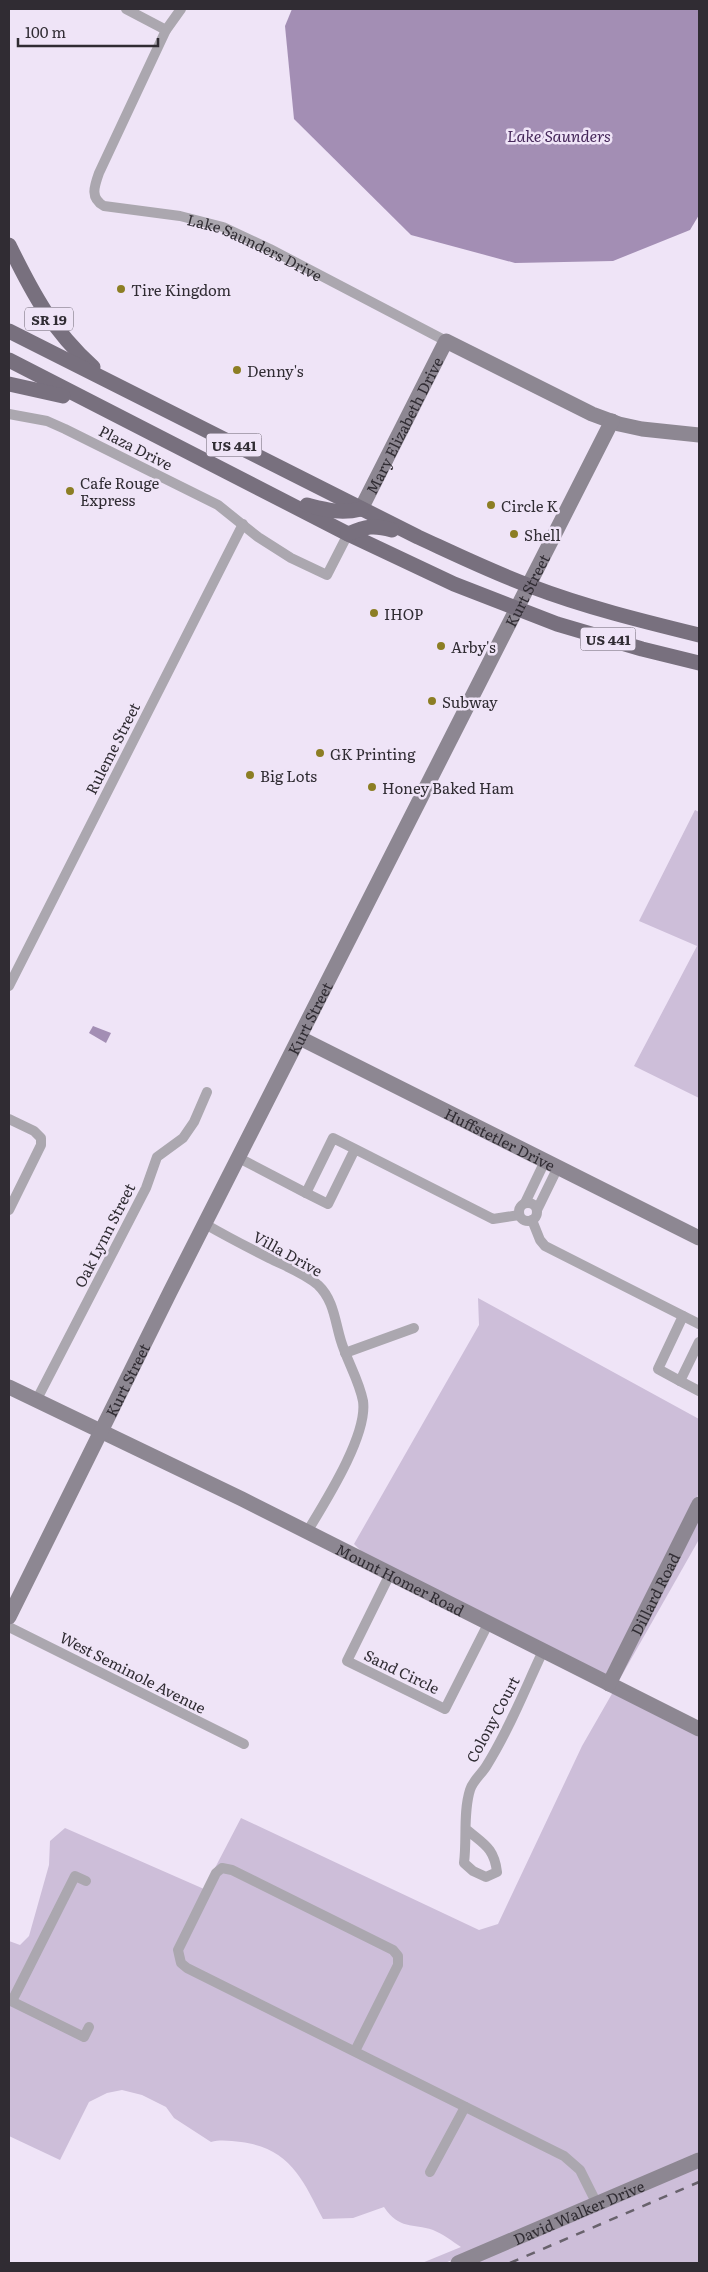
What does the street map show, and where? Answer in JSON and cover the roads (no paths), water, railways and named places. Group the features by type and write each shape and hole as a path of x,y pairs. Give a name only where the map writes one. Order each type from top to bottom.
{"main road":[{"name":"SR 19","path":"9,245 37,301 56,329 77,353 107,380"},
{"name":"US 441","path":"9,331 418,537 530,586 633,618 699,635"},
{"name":"US 441","path":"9,360 348,534 454,584 517,610 589,634 699,663"},
{"path":"9,384 42,390 95,405"},
{"path":"279,498 335,513 348,513 361,509"},
{"path":"348,534 364,527 380,527 418,537"}],"street":[{"path":"126,9 166,30 181,9"},
{"name":"Lake Saunders Drive","path":"166,30 98,173 94,192 98,202 104,206 180,216 223,227 288,258 446,341 592,414 642,429 699,434"},
{"name":"Mary Elizabeth Drive","path":"361,509 446,341"},
{"name":"Plaza Drive","path":"9,414 47,421 65,428 218,505 243,524"},
{"name":"Kurt Street","path":"9,1617 205,1224 612,421"},
{"path":"243,524 258,537 291,558 327,575 348,534"},
{"name":"Ruleme Street","path":"9,986 243,524"},
{"name":"Huffstetler Drive","path":"300,1038 548,1170 699,1238"},
{"name":"Oak Lynn Street","path":"36,1401 137,1206 157,1157 183,1138 194,1122 207,1092"},
{"path":"9,1119 34,1131 40,1138 41,1145 9,1210"},
{"path":"306,1193 333,1138 493,1219 514,1216 523,1220 532,1220 536,1216 548,1170"},
{"path":"239,1158 328,1204 355,1149"},
{"path":"514,1216 548,1170"},
{"path":"525,1203 532,1203 537,1210"},
{"path":"514,1216 520,1226 536,1230"},
{"path":"532,1220 540,1240 545,1246 699,1324"},
{"name":"Villa Drive","path":"205,1224 301,1274 317,1284 330,1302 345,1353 362,1400 363,1418 345,1464 307,1532"},
{"path":"683,1316 658,1370 699,1391"},
{"path":"345,1353 414,1328"},
{"path":"680,1381 699,1342"},
{"name":"Mount Homer Road","path":"9,1387 307,1532 699,1729"},
{"name":"Dillard Road","path":"609,1684 699,1504"},
{"name":"Sand Circle","path":"390,1574 347,1661 445,1710 488,1624"},
{"name":"West Seminole Avenue","path":"9,1628 244,1744"},
{"name":"Colony Court","path":"466,1829 484,1842 496,1860 498,1872 486,1877 473,1871 464,1863 467,1843 466,1829 470,1789 487,1766 543,1651"},
{"path":"355,2051 398,1965 398,1956 393,1950 232,1870 222,1868 216,1873 178,1950 181,1963 187,1968 573,2162 580,2170 597,2204"},
{"path":"86,1881 75,1876 10,2000 84,2037 89,2027"},
{"path":"430,2172 465,2107"},
{"name":"David Walker Drive","path":"458,2263 699,2160"}],"water":[{"name":"Lake Saunders","path":"292,9 699,9 699,215 690,230 613,261 515,263 411,235 294,119 285,26"},
{"path":"93,1026 111,1033 106,1043 89,1033"}],"railway":[{"path":"510,2263 699,2182"}],"place":[{"name":"Tire Kingdom","path":"121,289"},
{"name":"Denny's","path":"237,370"},
{"name":"Cafe Rouge Express","path":"70,491"},
{"name":"Circle K","path":"491,505"},
{"name":"Shell","path":"514,534"},
{"name":"IHOP","path":"374,613"},
{"name":"Arby's","path":"441,646"},
{"name":"Subway","path":"432,701"},
{"name":"GK Printing","path":"320,753"},
{"name":"Big Lots","path":"250,775"},
{"name":"Honey Baked Ham","path":"372,787"}]}
